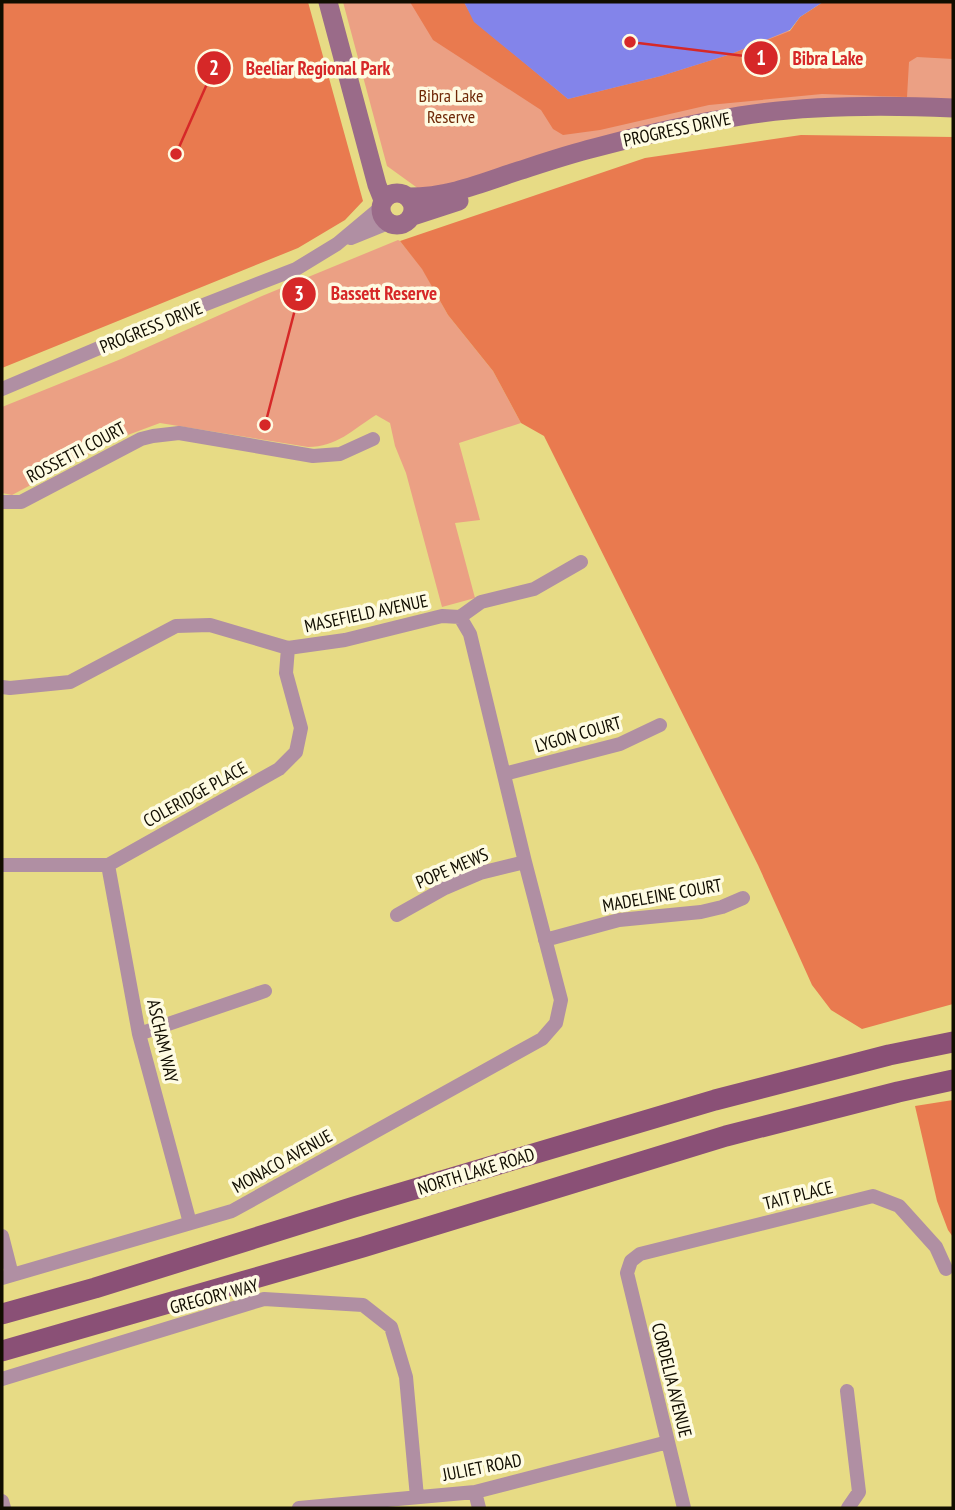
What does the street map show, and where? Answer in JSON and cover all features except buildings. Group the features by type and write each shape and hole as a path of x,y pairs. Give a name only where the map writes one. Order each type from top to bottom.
{"main road":[{"name":"NORTH LAKE ROAD","path":"2,1314 715,1100 889,1055 953,1042"},
{"path":"2,1351 350,1251 726,1136 953,1080"}],"street":[{"path":"328,2 374,168 396,206"},
{"name":"PROGRESS DRIVE","path":"2,389 170,318 296,269 396,206 463,191 561,157 661,130 742,116 850,107 953,108"},
{"name":"PROGRESS DRIVE","path":"396,206 625,148 743,125 847,118 953,120"},
{"name":"ROSSETTI COURT","path":"2,502 13,503 29,498 141,439 153,436 178,433 313,456 340,454 373,439"},
{"path":"545,940 470,634 460,617 481,603 534,589 581,562"},
{"name":"MASEFIELD AVENUE","path":"2,687 70,682 176,626 210,625 288,648 345,640 442,616 460,617"},
{"name":"COLERIDGE PLACE","path":"2,864 108,865 279,769 296,752 301,728 286,673 288,648"},
{"name":"LYGON COURT","path":"505,774 620,744 660,725"},
{"name":"POPE MEWS","path":"397,915 445,888 480,873 525,862"},
{"name":"ASCHAM WAY","path":"108,865 139,1034 190,1223"},
{"name":"MADELEINE COURT","path":"545,940 619,920 701,912 743,898"},
{"name":"MONACO AVENUE","path":"7,1277 232,1211 542,1039 556,1023 561,1000 545,940"},
{"path":"139,1034 265,991"},
{"name":"TAIT PLACE","path":"631,1261 640,1254 873,1196 899,1206 936,1247 946,1269"},
{"path":"2,1236 7,1277"},
{"name":"CORDELIA AVENUE","path":"631,1261 627,1273 684,1508"},
{"name":"GREGORY WAY","path":"2,1379 264,1299 363,1305 391,1327 406,1377 416,1497"},
{"path":"847,1391 859,1492 848,1508"},
{"name":"JULIET ROAD","path":"299,1508 475,1492 668,1443"},
{"path":"475,1492 480,1508"},
{"path":"2,1501 4,1508"}],"green space":[{"name":"Bibra Lake Reserve","path":"343,2 464,2 475,22 790,31 823,2 953,2 953,116 828,102 423,192 387,166"},
{"path":"398,240 422,268 448,315 493,371 521,423 459,443 480,520 455,523 475,598 442,607 390,423 376,415 336,441 308,447 160,423 117,439 12,495 2,493 2,407"}],"shaded area":[{"path":"2,2 308,2 363,201 345,220 298,248 2,368"},
{"path":"410,2 464,2 475,22 568,99 661,76 731,54 790,31 800,17 823,2 953,2 953,59 917,57 909,62 907,97 822,94 709,105 600,130 563,135 553,129 541,110 433,40"},
{"path":"464,2 823,2 800,17 790,30 731,54 661,76 568,99 474,22"},
{"path":"801,135 953,137 953,1004 862,1029 831,1010 812,985 758,865 544,436 521,423 493,371 448,315 422,269 400,241 645,158"},
{"path":"953,1100 953,1237 937,1201 915,1106"}],"place":[{"name":"Bibra Lake","path":"630,42"},
{"name":"Beeliar Regional Park","path":"176,154"},
{"name":"Bassett Reserve","path":"265,425"}]}
